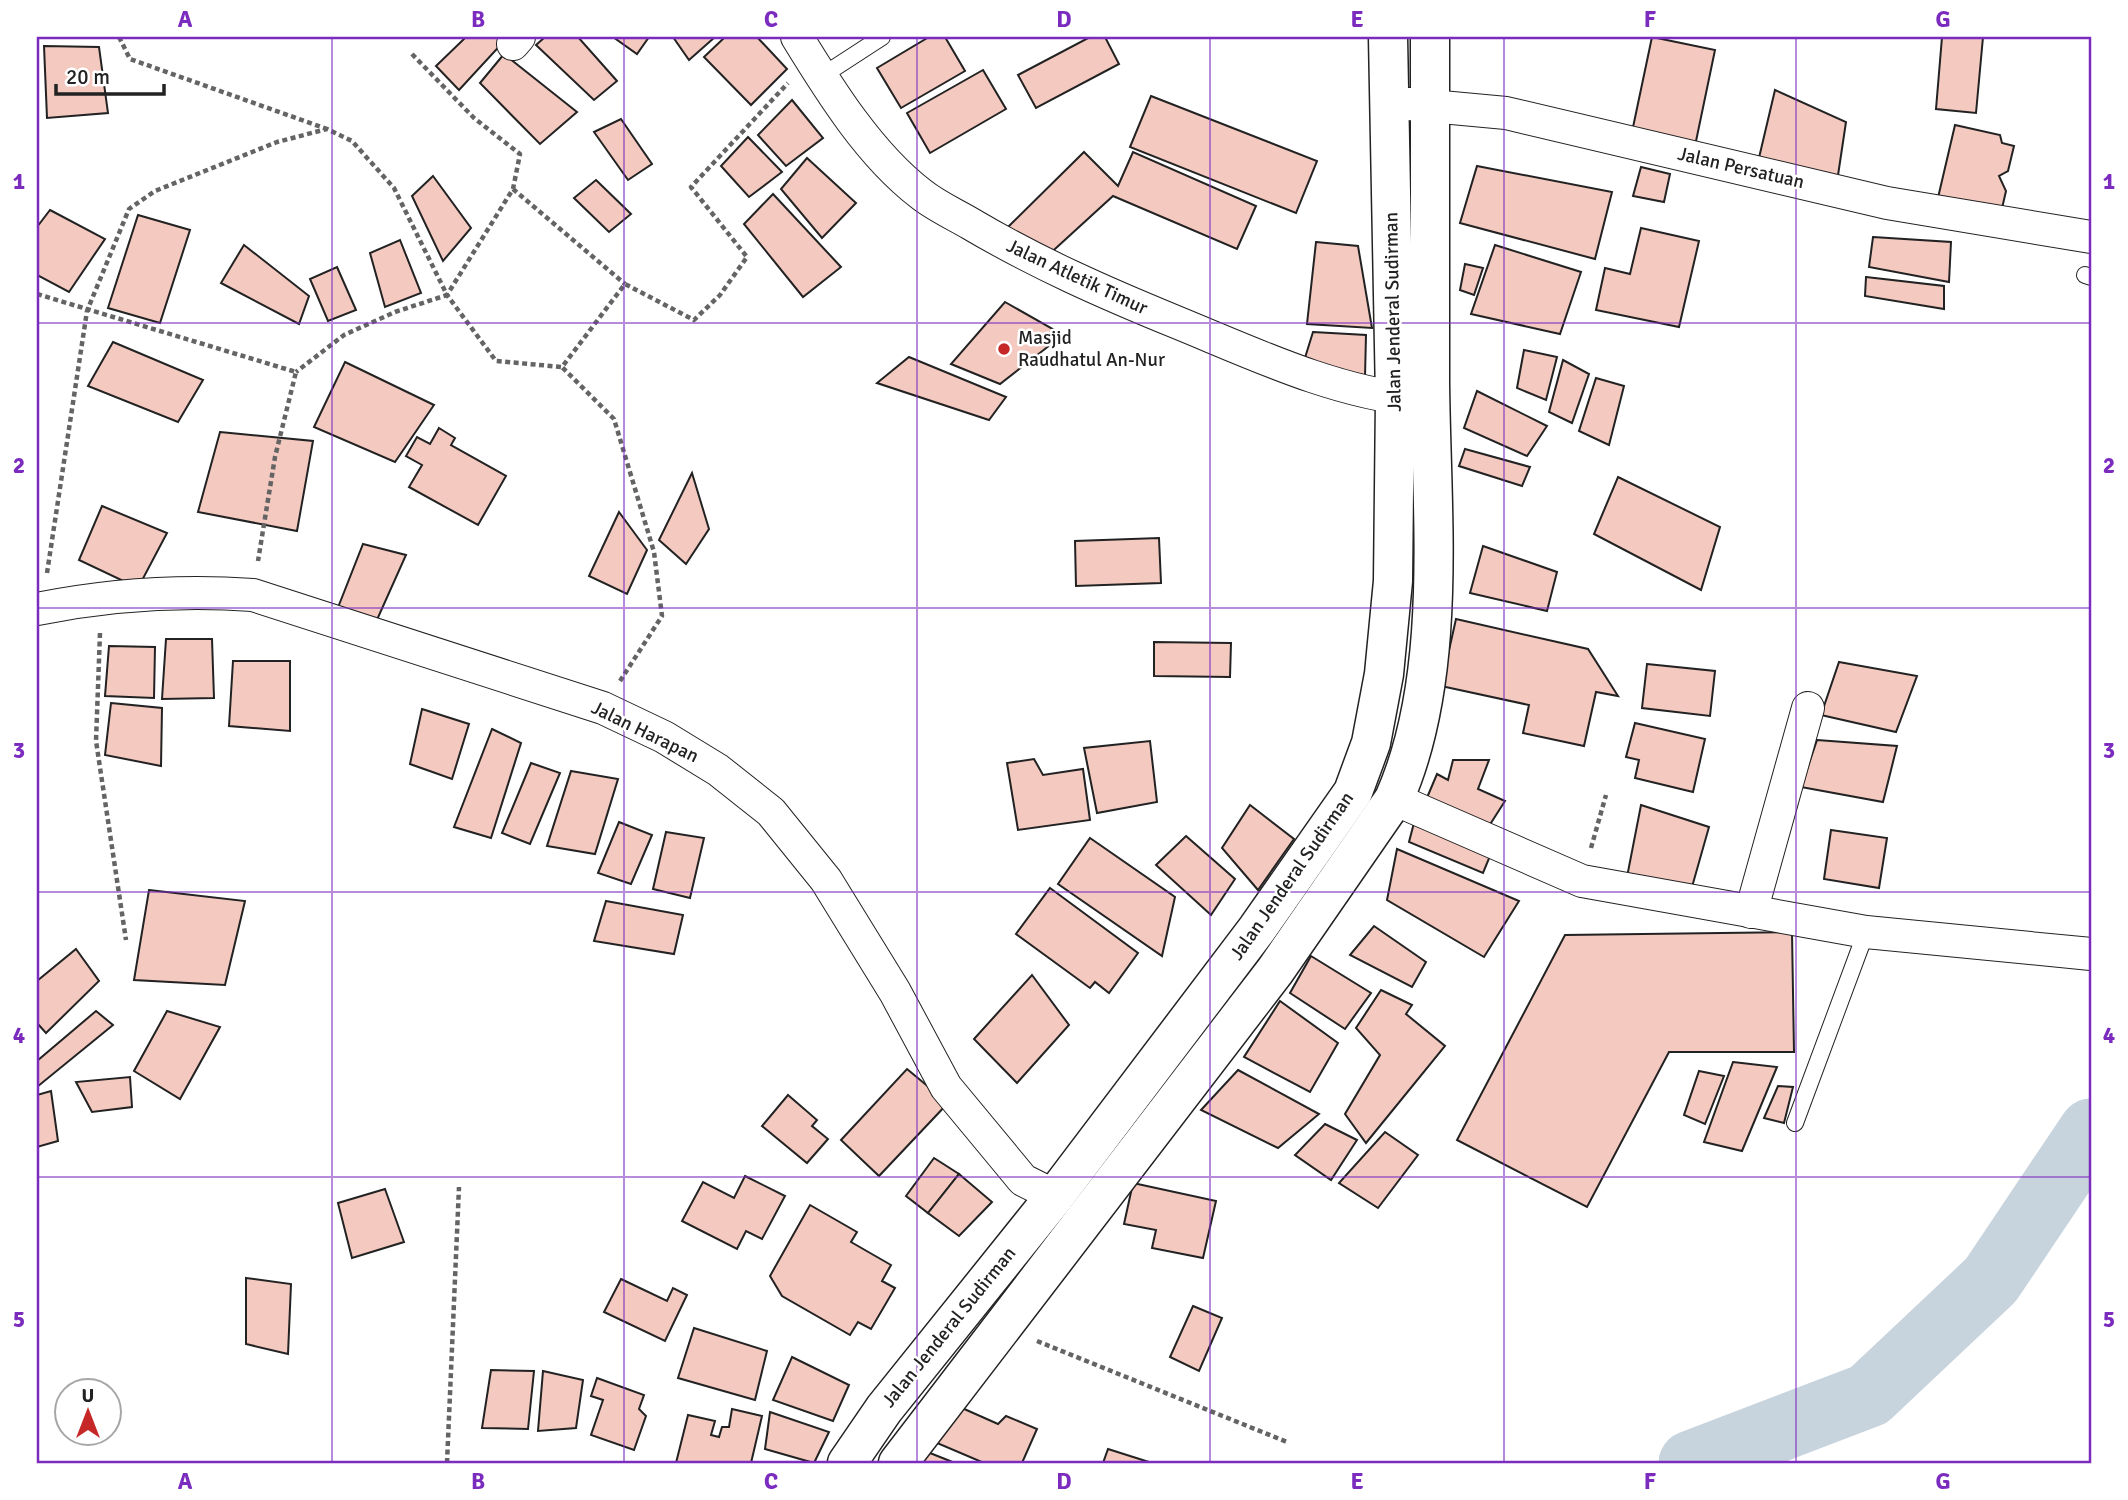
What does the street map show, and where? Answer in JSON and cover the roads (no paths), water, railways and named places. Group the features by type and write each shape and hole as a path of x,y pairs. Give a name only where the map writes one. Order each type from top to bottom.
{"main road":[{"name":"Jalan Jenderal Sudirman","path":"898,1463 1275,971 1394,799 1414,743 1425,684 1432,586 1413,400 1390,103 1388,37"},
{"name":"Jalan Jenderal Sudirman","path":"847,1463 919,1365 1055,1196 1257,929 1353,792 1371,743 1384,674 1413,400 1430,106 1430,37"},
{"path":"919,1365 953,1390"}],"street":[{"name":"Jalan Atletik Timur","path":"810,57 855,125 920,194 997,239 1078,282 1234,346 1310,374 1413,400"},
{"name":"Jalan Persatuan","path":"1390,103 1506,113 1886,203 2091,237"},
{"name":"Jalan Harapan","path":"39,609 102,600 208,592 253,595 603,708 664,737 718,770 771,812 827,880 895,992 946,1087 1023,1180 1055,1196"},
{"path":"1751,912 1808,708"},
{"path":"1394,799 1582,881 1866,932 2091,954"}],"lane":[{"path":"810,57 882,37"},
{"path":"1795,1123 1866,932"}],"waterway":[{"path":"1691,1463 1869,1395 1991,1280 2091,1131"}],"place":[{"name":"Masjid Raudhatul An-Nur","path":"1004,349"}]}
